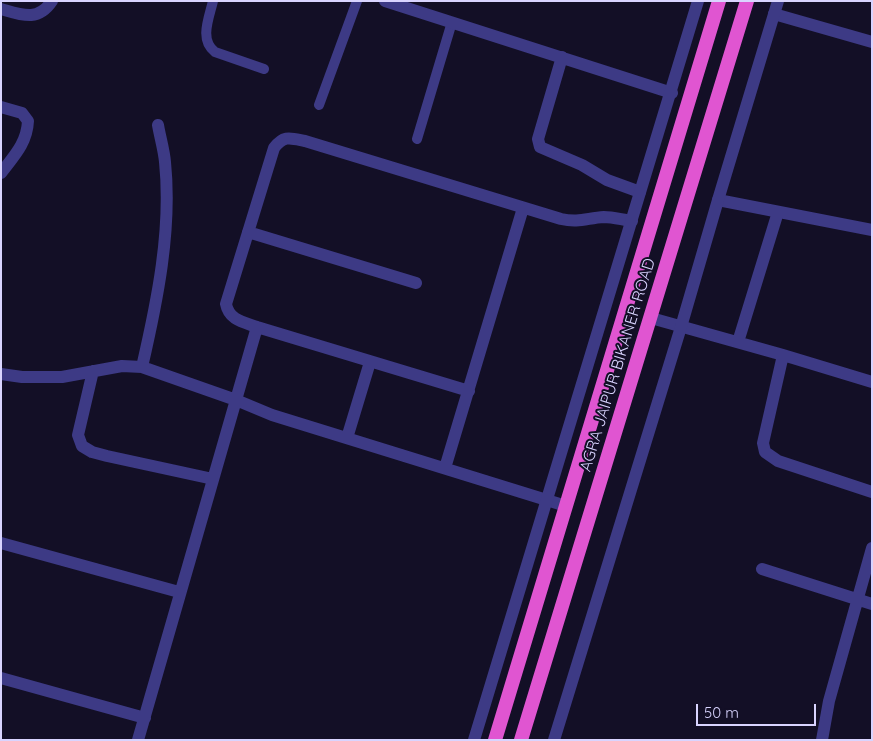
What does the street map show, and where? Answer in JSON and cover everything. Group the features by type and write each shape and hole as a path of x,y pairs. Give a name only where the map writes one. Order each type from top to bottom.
{"highway":[{"name":"AGRA JAIPUR BIKANER ROAD","path":"495,740 719,1"},
{"name":"AGRA JAIPUR BIKANER ROAD","path":"521,740 747,1"}],"street":[{"path":"1,9 20,15 37,16 48,8 52,1"},
{"path":"385,1 672,92"},
{"path":"474,740 546,499 672,92 698,1"},
{"path":"554,740 682,327 778,1"},
{"path":"774,14 872,42"},
{"path":"562,57 538,139 540,147 582,165 607,180 640,192"},
{"path":"1,107 22,113 28,120 28,131 24,143 1,173"},
{"path":"142,367 156,308 163,255 166,182 165,161 158,125"},
{"path":"468,391 256,327 233,318 227,312 226,304 274,148 280,141 290,137 572,222 604,217 632,221"},
{"path":"718,200 872,230"},
{"path":"445,468 523,208"},
{"path":"738,342 778,212"},
{"path":"248,232 416,283"},
{"path":"651,318 872,382"},
{"path":"138,740 256,327"},
{"path":"784,355 763,443 766,452 778,461 872,492"},
{"path":"347,438 370,362"},
{"path":"1,374 62,377 122,366 142,367 236,400 272,415 566,506"},
{"path":"93,371 78,435 82,446 92,452 107,456 213,478"},
{"path":"1,543 179,592"},
{"path":"822,740 830,701 872,548"},
{"path":"762,569 872,604"},
{"path":"1,678 144,718"}],"lane":[{"path":"213,1 205,35 209,47 215,52 264,68"},
{"path":"319,105 357,1"},
{"path":"417,139 452,22"}]}
